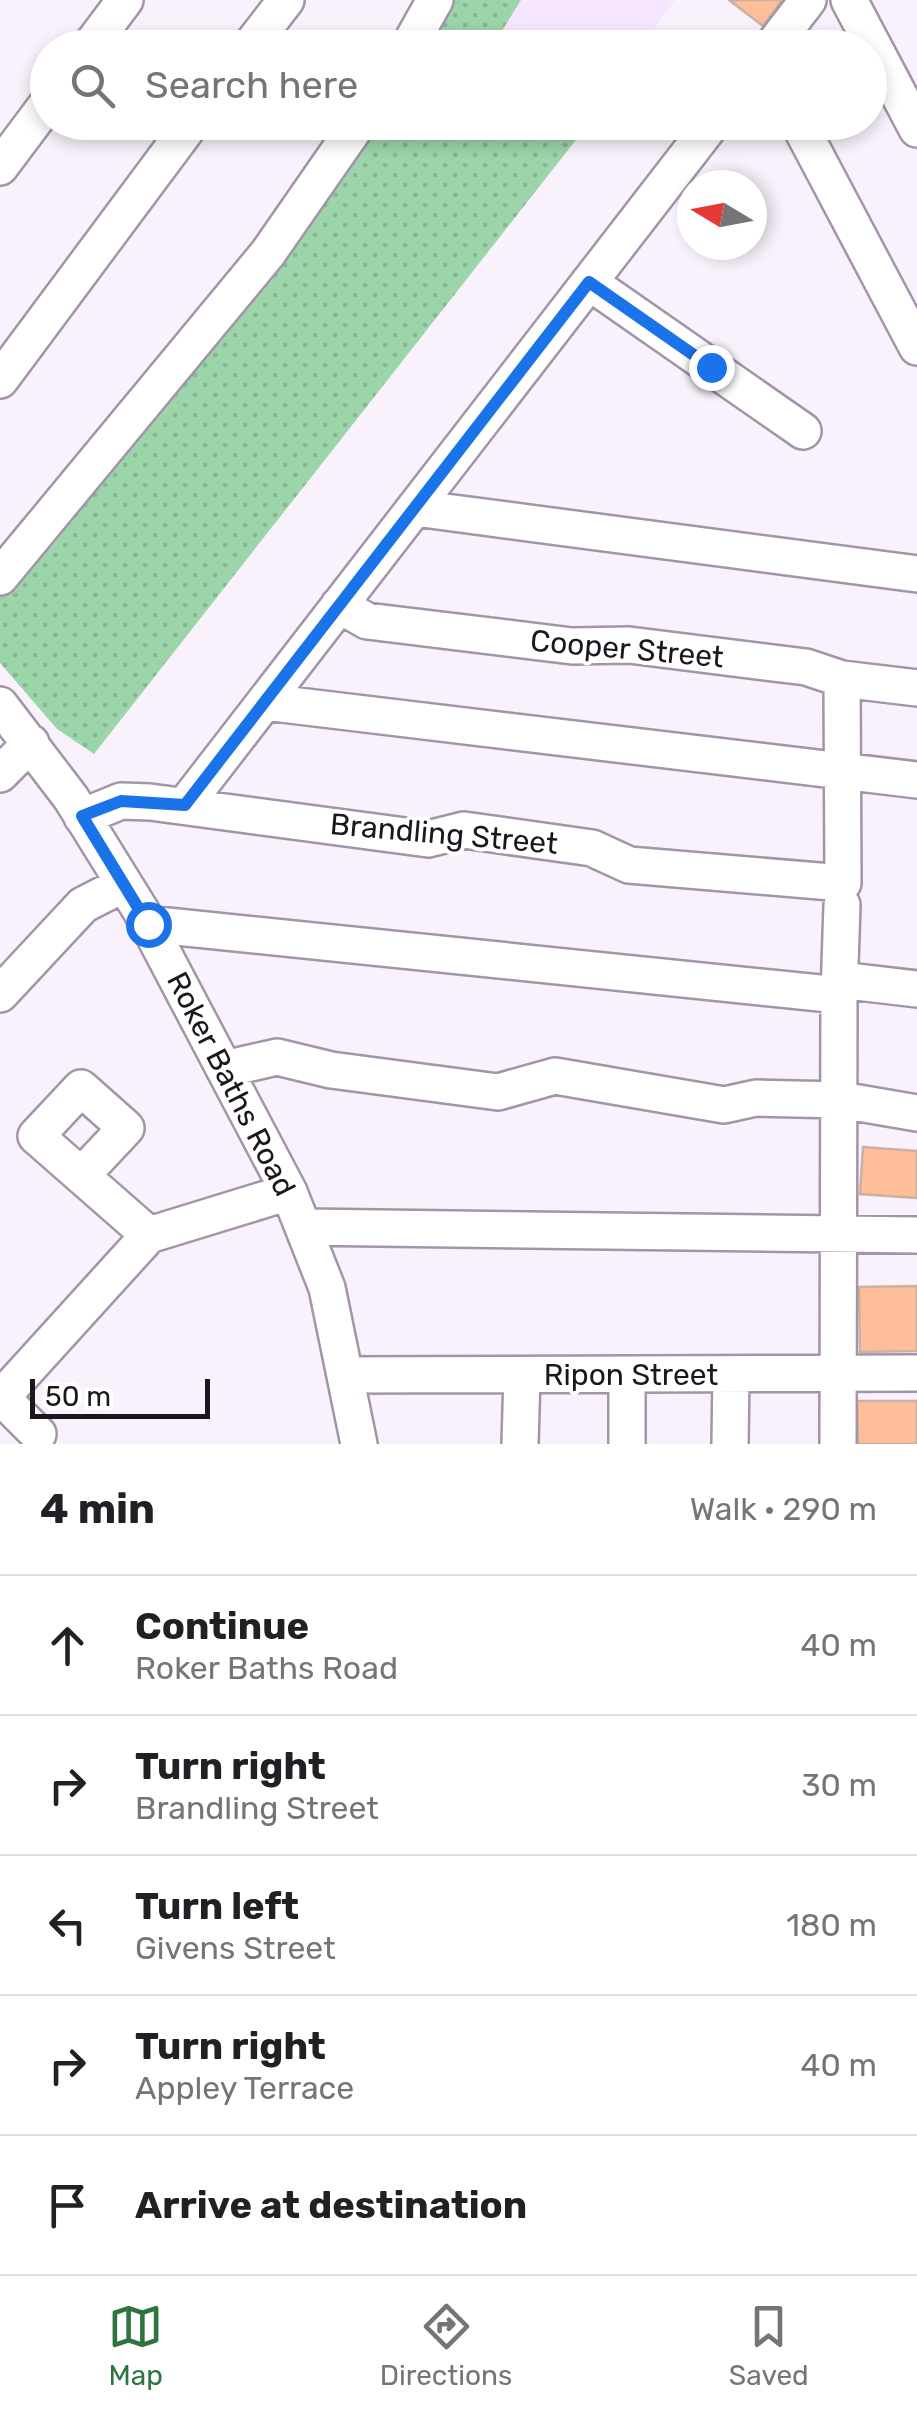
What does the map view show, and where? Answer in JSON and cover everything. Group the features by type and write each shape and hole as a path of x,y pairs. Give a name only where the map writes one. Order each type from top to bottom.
{"street":[{"path":"102,30 124,0"},
{"path":"263,30 286,0"},
{"path":"418,30 435,0"},
{"path":"785,30 808,0"},
{"path":"849,0 865,30"},
{"path":"887,72 917,128"},
{"path":"0,167 30,128"},
{"path":"0,380 179,140"},
{"path":"0,577 268,253 346,140"},
{"path":"185,805 699,140"},
{"path":"808,140 917,347"},
{"path":"589,282 803,431"},
{"path":"415,508 917,574"},
{"name":"Cooper Street","path":"340,606 367,621 572,646 629,646 806,666 842,679 917,688"},
{"name":"Brandling Street","path":"82,816 121,801 185,805 428,839 464,830 592,848 628,864 842,882 842,679"},
{"path":"264,702 917,780"},
{"name":"Roker Baths Road","path":"0,705 82,816 148,924 289,1192 327,1288 358,1444"},
{"path":"0,774 31,742"},
{"path":"0,994 83,905 124,884"},
{"path":"838,1444 842,904"},
{"path":"148,924 839,988 917,989"},
{"path":"224,1069 277,1057 331,1070 498,1092 555,1076 724,1106 756,1098 841,1100 917,1113"},
{"path":"82,1176 150,1235"},
{"path":"38,1434 1,1397 150,1235 289,1192"},
{"path":"303,1227 917,1235"},
{"name":"Ripon Street","path":"346,1375 917,1373"},
{"path":"520,1444 522,1375"},
{"path":"627,1444 628,1375"},
{"path":"730,1444 731,1375"}],"shaded area":[{"path":"521,0 675,0 653,30 502,30"}],"green space":[{"path":"449,0 521,0 502,30 431,30"},
{"path":"359,140 576,140 94,754 57,729 0,663 0,592"}],"building":[{"path":"729,0 782,0 763,26"},
{"path":"863,1147 917,1151 917,1198 860,1194"},
{"path":"917,1286 917,1351 860,1352 859,1287"},
{"path":"857,1401 917,1401 917,1444 858,1444"}],"route":[{"path":"148,924 82,816 121,801 185,805 589,282 711,367"}]}
